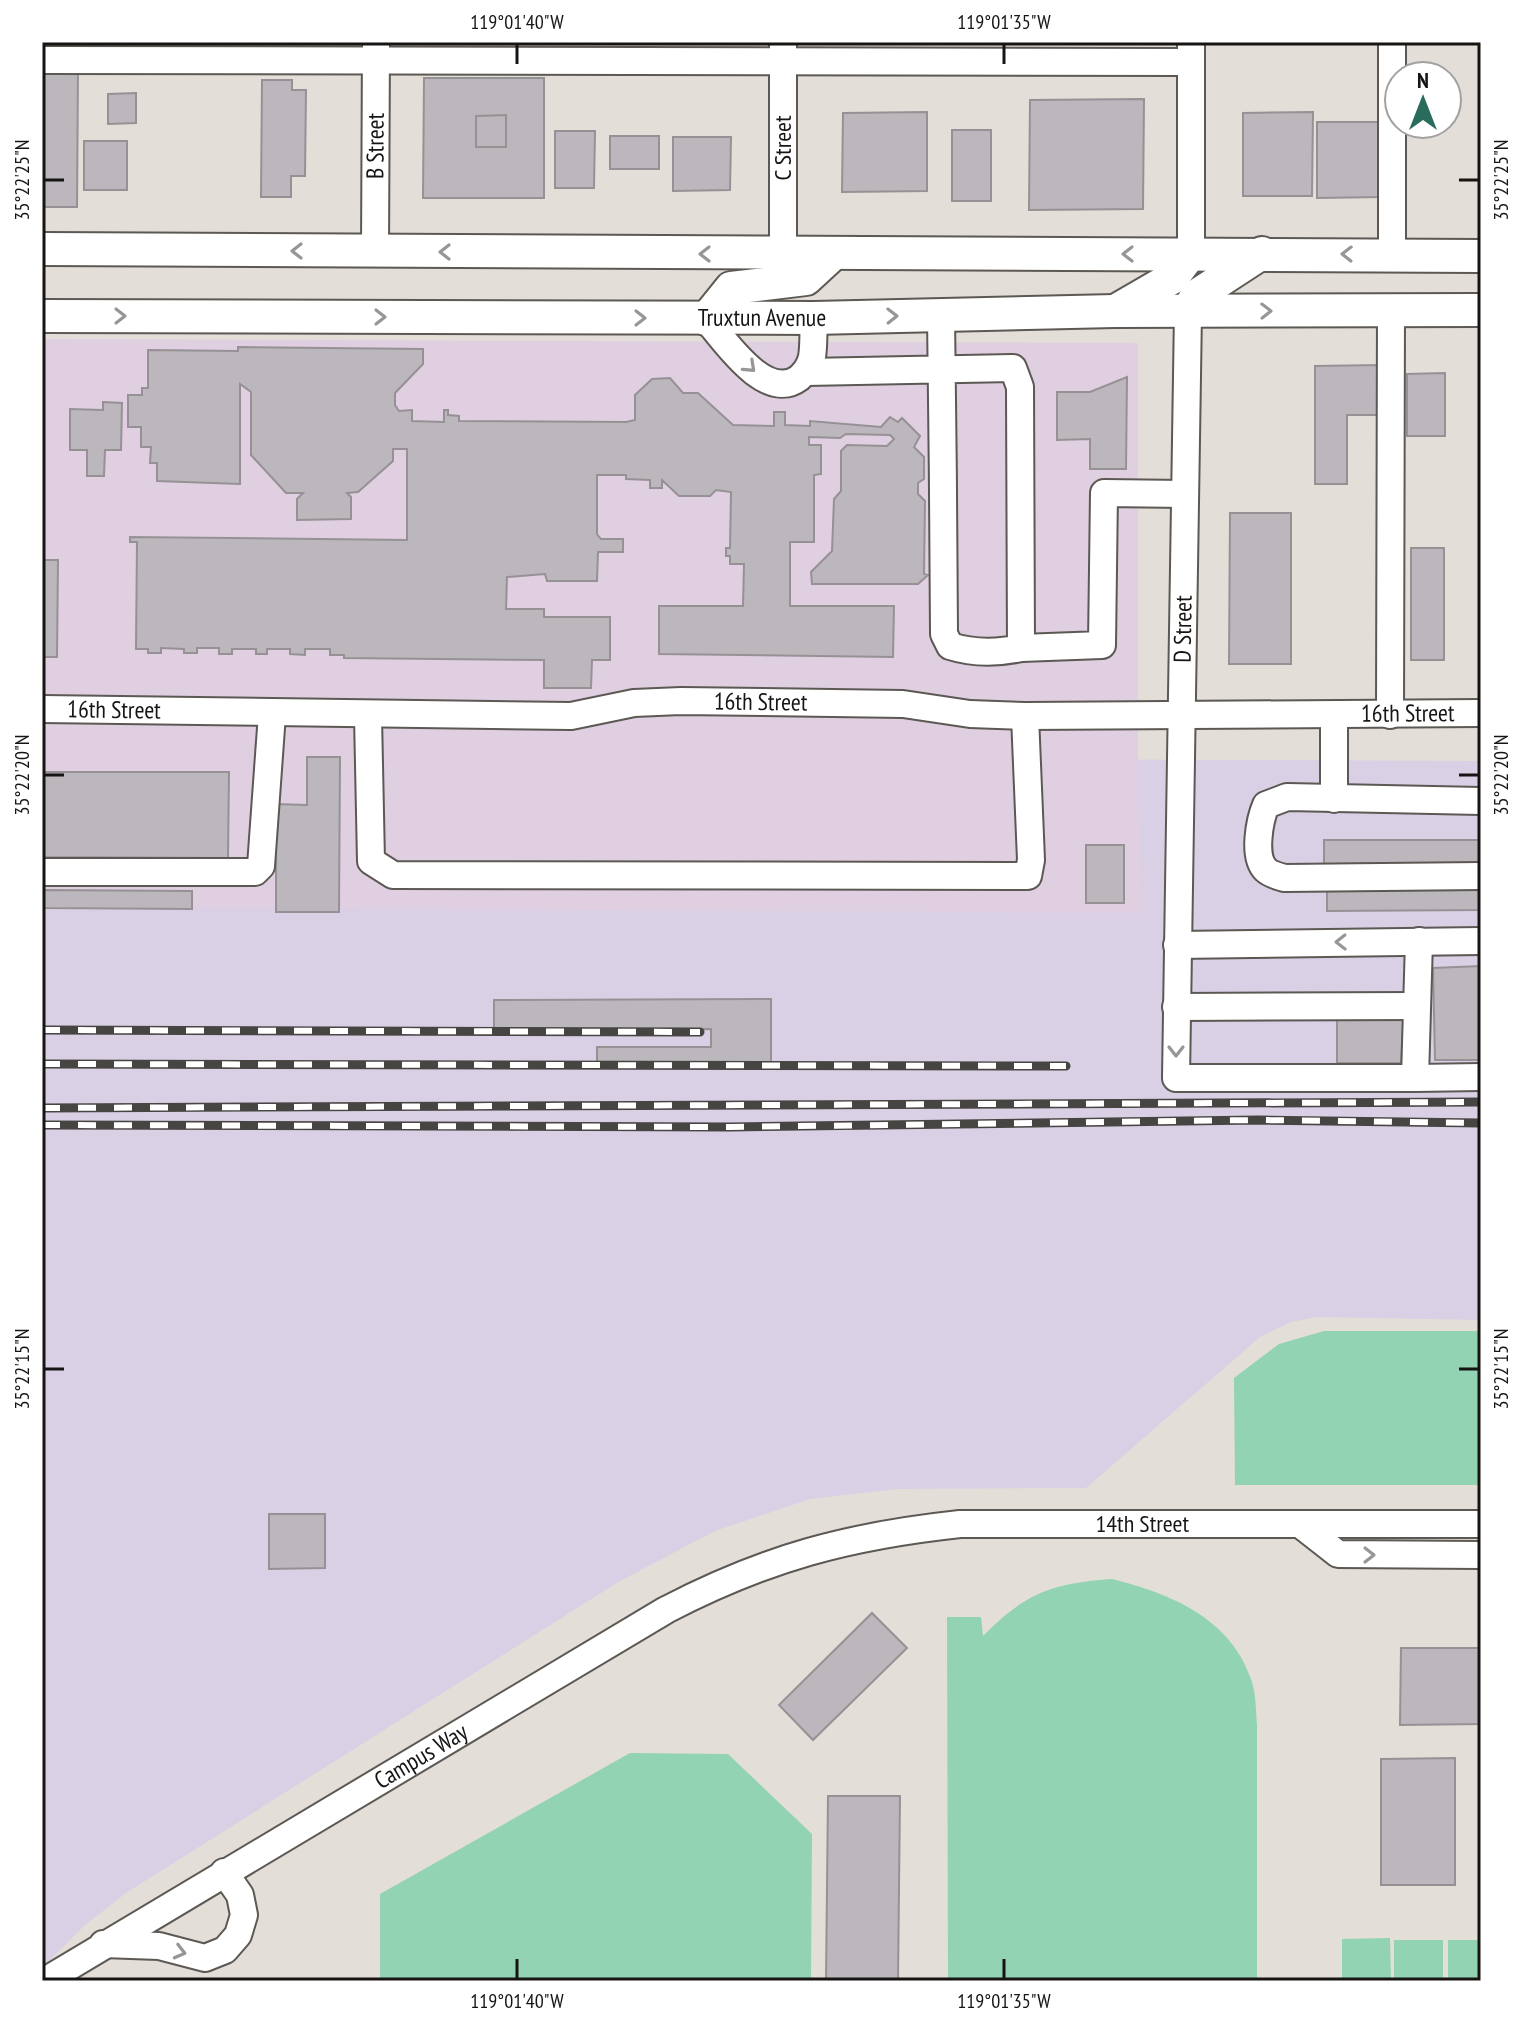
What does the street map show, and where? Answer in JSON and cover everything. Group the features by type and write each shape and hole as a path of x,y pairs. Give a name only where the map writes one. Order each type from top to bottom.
{"main road":[{"path":"42,249 1481,256"},
{"path":"1115,311 1172,278 1191,253"},
{"path":"1188,312 1196,296 1262,253"},
{"path":"706,319 731,288 806,279 832,255"},
{"name":"Truxtun Avenue","path":"42,316 706,319 1115,311 1481,310"}],"street":[{"path":"1392,42 1392,255"},
{"path":"42,60 376,52 1191,52 1191,253"},
{"name":"B Street","path":"375,252 376,52"},
{"name":"C Street","path":"783,52 783,255"},
{"path":"1390,715 1391,310"},
{"name":"D Street","path":"1188,312 1176,1078 1415,1078"},
{"path":"941,315 944,634 950,646 963,650 1004,652 1021,648 1102,645 1104,493 1185,494"},
{"path":"706,319 754,374 779,385 793,382 806,372 812,357 814,318"},
{"path":"806,372 941,372 1013,368 1020,387 1021,648"},
{"name":"16th Street","path":"42,709 368,716 571,716 634,703 681,701 903,704 970,714 1025,716 1481,713"},
{"path":"42,872 255,872 261,866 272,714"},
{"path":"1334,715 1334,799"},
{"path":"368,716 371,861 393,875 1028,876 1031,860 1025,716"},
{"path":"1481,801 1287,797 1266,805 1260,820 1261,863 1267,872 1284,878 1481,876"},
{"path":"1419,941 1415,1078 1481,1077"},
{"path":"1177,945 1481,941"},
{"path":"1176,1007 1417,1006"},
{"name":"14th Street","path":"807,1550 879,1533 960,1524 1481,1524"},
{"path":"1301,1525 1338,1554 1481,1555"},
{"name":"Campus Way","path":"45,1981 666,1610 721,1582 807,1550"},
{"path":"103,1944 159,1946 205,1958 225,1950 238,1935 244,1915 240,1895 224,1872"}],"shaded area":[{"path":"42,339 1138,343 1138,806 1143,913 42,907"},
{"path":"42,755 1481,761 1481,1320 1317,1317 1291,1322 1260,1337 1086,1488 898,1489 810,1499 715,1531 620,1581 126,1893 84,1926 42,1968"}],"green space":[{"path":"1324,1331 1481,1331 1481,1485 1235,1485 1234,1378 1279,1344"},
{"path":"1112,1579 1156,1593 1197,1612 1230,1641 1243,1660 1252,1682 1257,1726 1257,1981 948,1981 947,1617 981,1617 983,1636 998,1621 1041,1593 1056,1587"},
{"path":"630,1753 728,1754 812,1834 811,1981 380,1981 380,1894"},
{"path":"1390,1938 1391,1981 1342,1981 1342,1939"},
{"path":"1394,1940 1443,1940 1443,1981 1394,1981"},
{"path":"1448,1940 1481,1940 1481,1981 1448,1981"}],"building":[{"path":"42,70 78,70 77,207 42,207"},
{"path":"424,78 544,78 544,198 423,198","holes":["506,115 506,147 476,147 476,116"]},
{"path":"262,80 292,80 292,90 306,90 305,176 291,176 291,197 261,197"},
{"path":"136,93 136,123 108,124 108,94"},
{"path":"1144,99 1143,209 1029,210 1030,100"},
{"path":"927,112 927,191 842,192 843,113"},
{"path":"1313,112 1312,196 1243,196 1243,113"},
{"path":"506,115 506,147 476,147 476,116"},
{"path":"1317,122 1382,122 1382,197 1317,198"},
{"path":"952,130 991,130 991,201 952,201"},
{"path":"555,131 595,131 594,188 555,188"},
{"path":"610,136 659,136 659,169 610,169"},
{"path":"673,137 731,137 730,190 673,191"},
{"path":"84,141 127,141 127,190 84,190"},
{"path":"238,347 423,349 423,364 395,393 395,405 399,411 412,410 412,421 444,422 444,410 448,410 448,415 459,416 459,421 626,422 635,420 635,395 652,379 670,378 683,393 698,393 733,425 774,426 774,412 785,412 785,425 810,426 810,421 881,427 890,417 898,422 902,418 920,436 914,447 924,457 924,479 918,483 918,494 925,501 924,574 928,575 918,584 812,584 811,572 832,551 834,499 841,491 841,451 847,445 887,446 894,439 890,435 809,437 809,445 821,445 821,474 814,475 814,542 790,542 790,606 894,606 893,657 659,654 659,606 743,606 744,564 730,564 730,556 726,556 726,548 730,548 731,492 716,490 710,496 679,496 662,480 662,488 650,488 650,480 626,479 626,475 597,475 597,534 601,539 623,539 623,552 598,552 597,581 547,581 545,574 507,577 506,609 544,609 544,617 610,617 610,660 592,660 591,688 544,688 544,660 344,658 344,655 330,655 330,649 305,649 305,655 290,654 290,649 267,649 267,654 256,654 256,649 232,649 232,654 219,654 219,648 197,648 197,653 184,653 184,649 161,648 161,653 148,653 148,649 136,649 137,542 130,542 130,537 407,540 407,449 393,449 393,461 358,492 347,493 351,497 351,519 297,520 297,499 303,493 286,493 251,455 251,392 240,384 240,484 157,481 157,463 150,463 151,447 141,447 141,427 128,427 128,395 142,395 142,388 148,388 148,350 238,351"},
{"path":"1380,365 1380,415 1347,415 1347,484 1315,484 1315,366"},
{"path":"1445,373 1445,436 1407,436 1407,374"},
{"path":"1127,377 1126,469 1090,469 1090,439 1057,440 1057,392 1090,392"},
{"path":"103,402 122,403 121,450 105,450 104,476 87,476 87,450 70,450 70,409 103,410"},
{"path":"1230,513 1291,513 1291,664 1229,664"},
{"path":"1411,548 1444,548 1444,660 1411,660"},
{"path":"42,560 58,560 57,657 42,657"},
{"path":"307,757 340,757 339,912 276,912 276,804 307,805"},
{"path":"42,772 229,772 228,858 42,857"},
{"path":"1324,840 1481,840 1481,863 1324,864"},
{"path":"1086,845 1124,845 1124,903 1086,903"},
{"path":"1481,887 1481,910 1327,911 1327,888"},
{"path":"42,890 192,891 192,909 42,908"},
{"path":"1481,966 1481,1060 1435,1060 1433,968"},
{"path":"771,999 771,1065 597,1066 597,1047 711,1047 711,1029 494,1030 494,1000"},
{"path":"1337,1019 1409,1019 1409,1045 1402,1045 1401,1063 1337,1063"},
{"path":"269,1514 325,1514 325,1568 269,1569"},
{"path":"872,1613 907,1648 813,1740 779,1705"},
{"path":"1401,1648 1481,1648 1481,1724 1400,1725"},
{"path":"1455,1758 1455,1885 1381,1885 1381,1759"},
{"path":"828,1796 900,1796 898,1981 826,1981"}],"railway":[{"path":"42,1030 700,1032"},
{"path":"42,1064 1066,1066"},
{"path":"42,1108 1481,1102"},
{"path":"42,1125 731,1127 1258,1120 1481,1123"}]}
